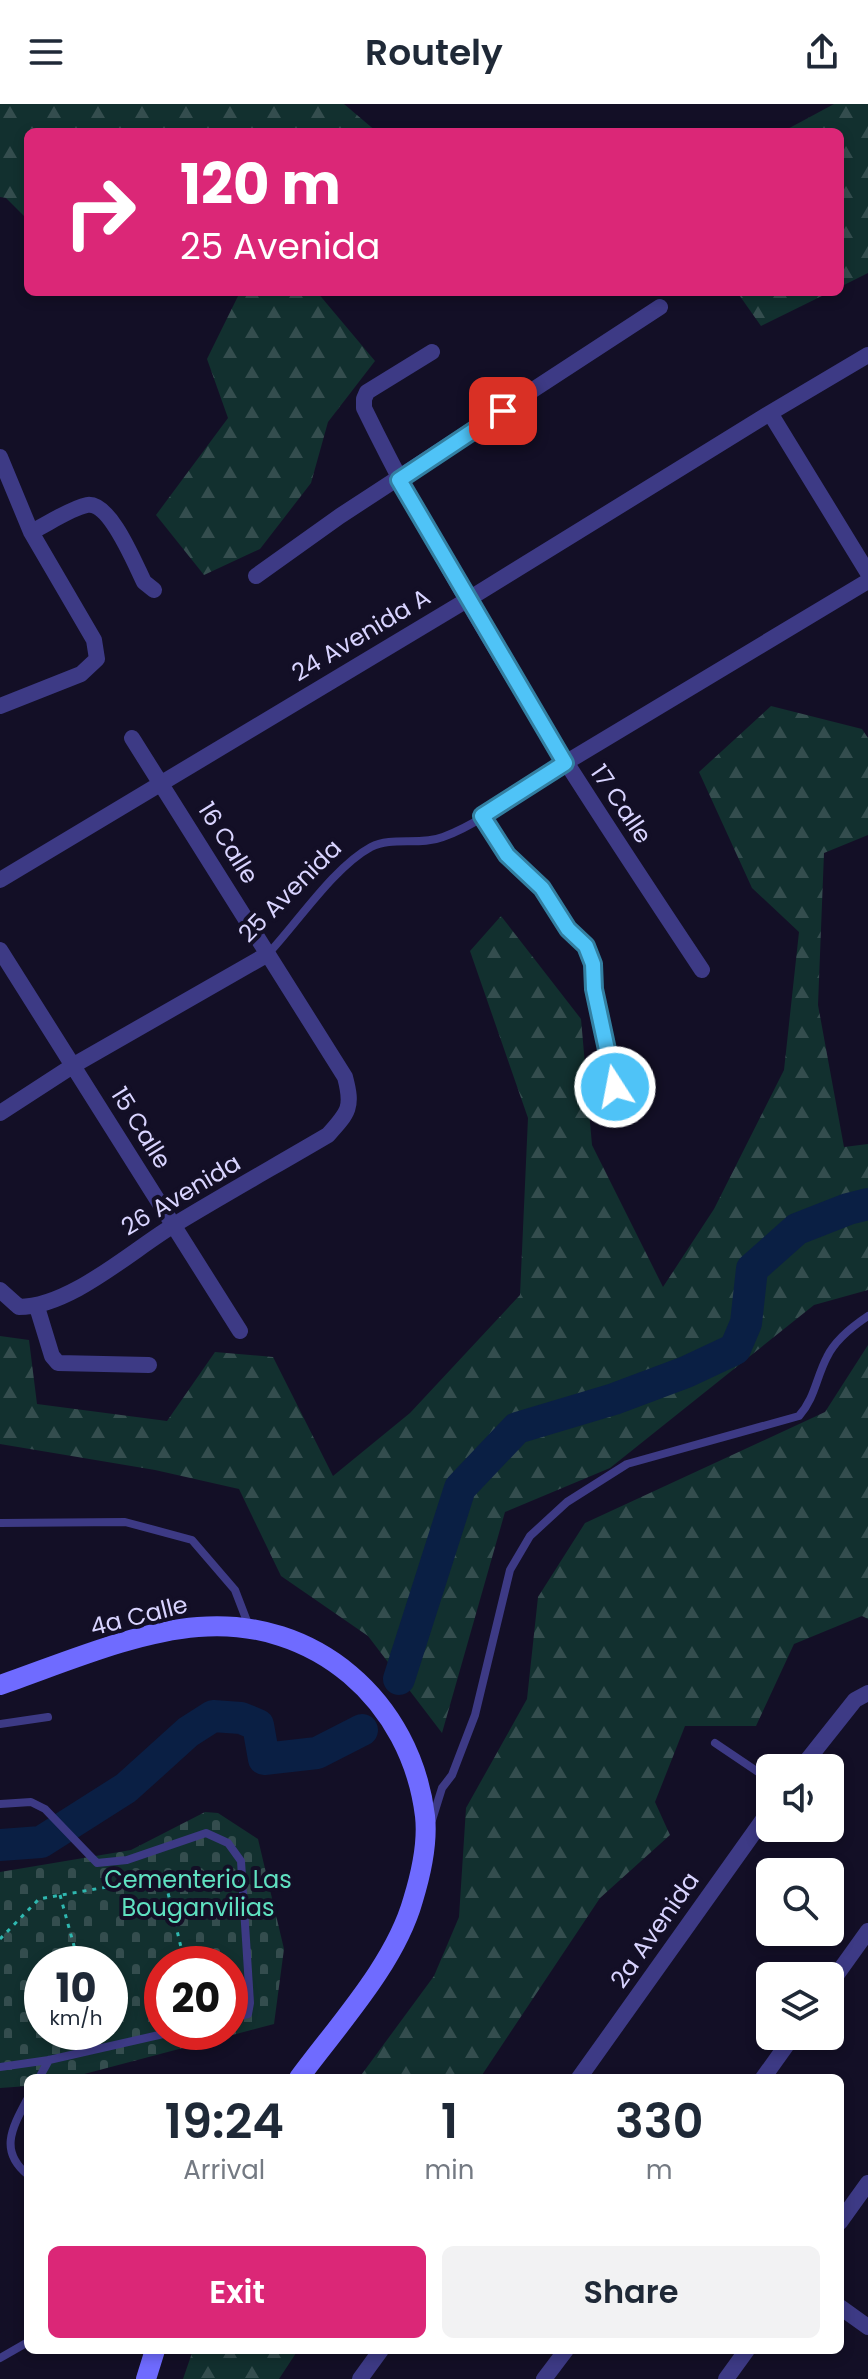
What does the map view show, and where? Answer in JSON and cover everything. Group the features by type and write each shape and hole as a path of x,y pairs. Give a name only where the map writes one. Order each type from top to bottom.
{"main road":[{"name":"4a Calle","path":"0,1685 167,1630 224,1626 299,1641 335,1661 369,1692 404,1742 420,1791 425,1840 413,1902 400,1932 378,1971 302,2074"},
{"path":"146,2379 154,2354"}],"street":[{"path":"256,576 340,516 660,307"},
{"name":"17 Calle","path":"432,352 367,392 364,408 399,480 565,763 702,970"},
{"name":"24 Avenida A","path":"0,880 868,355"},
{"path":"770,413 868,573"},
{"path":"0,457 31,532 94,640 97,659 81,674 0,706"},
{"path":"31,532 88,505 99,507 109,516 144,582 154,590"},
{"name":"25 Avenida","path":"565,763 868,581"},
{"name":"16 Calle","path":"132,738 345,1077 351,1100"},
{"name":"15 Calle","path":"0,950 240,1331"},
{"name":"25 Avenida","path":"0,1113 74,1065 268,954"},
{"name":"26 Avenida","path":"0,1290 19,1307 37,1307 62,1298 173,1226 328,1135 346,1116 351,1100"},
{"path":"37,1307 52,1356 58,1363 149,1365"},
{"path":"812,1754 855,1700 868,1693"},
{"name":"2a Avenida","path":"582,2074 756,1830"},
{"path":"844,1964 868,1931"},
{"path":"766,2074 783,2050"},
{"path":"844,2216 868,2183"},
{"path":"844,2310 868,2327"},
{"path":"360,2379 378,2354"},
{"path":"544,2379 563,2354"},
{"path":"726,2379 744,2354"}],"lane":[{"name":"25 Avenida","path":"268,954 349,863 373,845 400,841 419,843 445,837 565,763"},
{"path":"482,816 507,855 542,888 568,929 586,946 593,964 594,989 615,1087"},
{"path":"425,1840 442,1788 452,1775 475,1715 510,1570 530,1536 567,1502 627,1464 799,1416 813,1396 827,1355 852,1327 868,1316"},
{"path":"0,1523 125,1522 192,1540 235,1590 250,1629"},
{"path":"0,1724 48,1717"},
{"path":"715,1743 756,1771"},
{"path":"0,1804 31,1802 45,1809 97,1863 127,1860 206,1833 228,1843 241,1861 246,1946"},
{"path":"248,1971 248,2014"},
{"path":"0,2067 49,2060 144,2038"},
{"path":"41,2074 49,2060"},
{"path":"24,2105 3,2144 4,2157 24,2173"},
{"path":"0,2358 24,2344"}],"path":[{"path":"107,1862 107,1887"},
{"path":"0,1939 39,1899 107,1887 163,1872 181,1946"},
{"path":"60,1895 74,1946"}],"green space":[{"path":"0,104 344,104 372,128 24,128 24,216 6,198 0,197"},
{"path":"834,104 868,104 868,273 844,285 844,128 789,128"},
{"path":"238,296 320,296 375,361 328,422 311,483 260,549 204,575 156,515 228,418 207,359"},
{"path":"740,296 822,296 761,326"},
{"path":"771,706 862,729 868,738 868,835 824,853 818,1005 844,1147 868,1144 868,1290 814,1305 610,1468 505,1512 442,1733 368,1636 281,1576 239,1489 155,1470 0,1444 0,1336 29,1340 37,1404 167,1421 215,1352 273,1357 333,1476 410,1413 520,1295 528,1118 470,951 501,916 581,1019 592,1145 663,1287 714,1209 784,1070 799,932 752,888 699,772"},
{"path":"868,1345 868,1619 862,1616 794,1644 756,1726 685,1726 655,1802 670,1835 600,1898 483,2074 362,2074 434,1976 459,1917 466,1808 527,1699 538,1597 585,1523 825,1412"},
{"name":"Cementerio Las Bouganvilias","path":"205,1812 218,1813 258,1839 284,1949 274,2024 248,2031 248,1946 144,1946 144,2050 175,2050 84,2074 24,2074 24,2086 0,2088 0,1872 131,1850"},
{"path":"192,2354 295,2354 279,2379 183,2379"}],"waterway":[{"path":"399,1679 460,1488 517,1428 614,1399 686,1372 735,1349 746,1323 752,1269 797,1229 868,1204"},
{"path":"0,1845 41,1842 126,1788 188,1732 213,1716 241,1718 258,1725 264,1759 317,1753 362,1730"}],"route":[{"path":"503,411 399,480 565,763 482,816 507,855 542,888 568,929 586,946 593,964 594,989 615,1087"}]}
